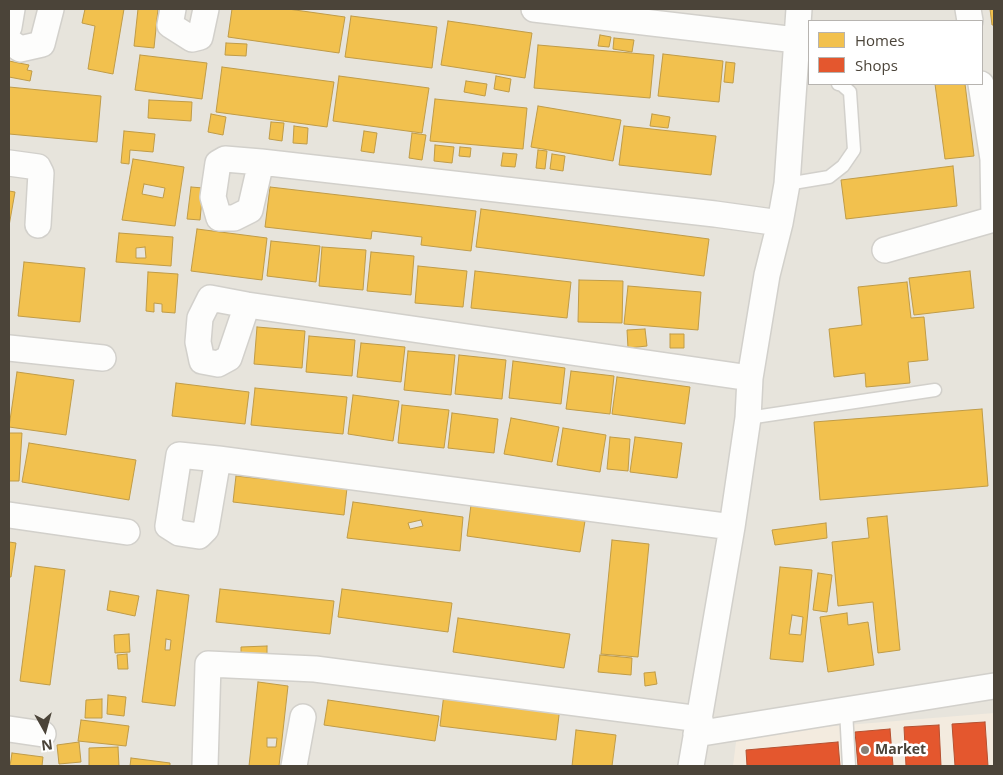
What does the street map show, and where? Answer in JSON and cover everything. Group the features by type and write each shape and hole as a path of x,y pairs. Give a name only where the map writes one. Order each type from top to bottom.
{"street":[{"path":"9,27 12,9"},
{"path":"9,41 20,49 42,44 50,9"},
{"path":"173,9 170,25 192,39 200,37 206,9"},
{"path":"534,9 796,40"},
{"path":"691,766 732,527 748,418 750,378 767,275 780,223 787,184 802,80 796,40 799,9"},
{"path":"886,250 994,219 993,159 981,85"},
{"path":"261,162 780,223"},
{"path":"9,163 38,166 41,173 38,225"},
{"path":"247,305 750,378"},
{"path":"9,348 103,358"},
{"path":"218,459 732,527"},
{"path":"9,515 127,532"},
{"path":"205,766 208,664 315,669 698,726 846,710 994,686"},
{"path":"294,766 303,717"},
{"path":"9,729 43,734"}],"lane":[{"path":"787,184 829,177 843,166 854,150 850,92 842,85"},
{"path":"748,418 935,390"},
{"path":"846,710 849,766"}],"shaded area":[{"path":"9,9 994,9 994,766 9,766"},
{"name":"Market","path":"994,713 994,766 733,766 737,734"}],"building: Homes":[{"path":"85,9 124,9 113,74 88,69 95,26 82,23"},
{"path":"138,9 158,9 154,48 134,46"},
{"path":"232,9 288,9 345,17 339,53 228,37"},
{"path":"990,9 994,9 994,25 992,25"},
{"path":"351,16 437,27 432,68 345,57"},
{"path":"448,21 532,33 525,78 441,65"},
{"path":"600,35 611,37 609,47 598,46"},
{"path":"614,38 634,40 632,52 613,49"},
{"path":"226,43 247,44 246,56 225,55"},
{"path":"538,45 654,55 650,98 534,88"},
{"path":"663,54 723,61 719,102 658,96"},
{"path":"140,55 207,63 202,99 135,90"},
{"path":"9,61 29,65 27,70 32,71 30,81 9,77"},
{"path":"726,62 735,63 733,83 724,82"},
{"path":"222,67 334,82 327,127 216,112"},
{"path":"339,76 429,88 422,133 333,121"},
{"path":"496,76 511,79 509,92 494,89"},
{"path":"466,81 487,84 485,96 464,92"},
{"path":"935,85 965,85 974,156 945,159"},
{"path":"9,87 101,96 97,142 9,134"},
{"path":"435,99 527,108 523,149 430,141"},
{"path":"149,100 192,102 191,121 148,118"},
{"path":"538,106 621,120 613,161 531,147"},
{"path":"211,114 226,117 223,135 208,132"},
{"path":"652,114 670,117 668,128 650,126"},
{"path":"271,122 284,123 282,141 269,139"},
{"path":"294,126 308,128 307,144 293,143"},
{"path":"624,126 716,136 711,175 619,165"},
{"path":"124,131 155,134 153,152 130,150 129,164 121,163"},
{"path":"364,131 377,133 374,153 361,151"},
{"path":"412,133 426,135 422,160 409,158"},
{"path":"435,145 454,147 452,163 434,161"},
{"path":"460,147 471,148 470,157 459,156"},
{"path":"538,150 547,151 545,169 536,168"},
{"path":"503,153 517,154 515,167 501,166"},
{"path":"552,154 565,156 563,171 550,169"},
{"path":"133,159 184,167 175,226 122,220","holes":["144,184 165,188 163,198 142,194"]},
{"path":"953,166 957,206 846,219 841,180"},
{"path":"191,187 203,188 200,220 187,219"},
{"path":"270,187 476,211 471,251 421,245 422,237 372,231 371,239 265,227"},
{"path":"9,191 15,192 9,226"},
{"path":"481,209 709,239 704,276 476,247"},
{"path":"197,229 267,238 262,280 191,271"},
{"path":"119,233 173,237 171,266 116,262","holes":["145,247 146,258 136,258 136,248"]},
{"path":"271,241 320,246 316,282 267,276"},
{"path":"322,247 366,250 363,290 319,286"},
{"path":"371,252 414,256 411,295 367,291"},
{"path":"24,262 85,268 80,322 18,316"},
{"path":"418,266 467,271 463,307 415,303"},
{"path":"475,271 571,282 567,318 471,308"},
{"path":"970,271 974,308 914,315 909,278"},
{"path":"148,272 178,274 175,313 162,312 162,304 154,303 154,312 146,311"},
{"path":"579,280 623,281 622,323 578,322"},
{"path":"907,282 911,318 924,317 928,360 908,362 910,383 866,387 865,373 834,377 829,329 862,325 858,287"},
{"path":"628,286 701,292 698,330 624,324"},
{"path":"257,327 305,331 302,368 254,364"},
{"path":"645,329 647,346 628,348 627,330"},
{"path":"670,334 684,334 684,348 670,348"},
{"path":"309,336 355,340 352,376 306,372"},
{"path":"361,343 405,347 401,382 357,377"},
{"path":"408,351 455,355 451,395 404,390"},
{"path":"459,355 506,360 502,399 455,394"},
{"path":"513,361 565,368 561,404 509,398"},
{"path":"571,371 614,376 610,414 566,409"},
{"path":"17,372 74,380 66,435 9,427"},
{"path":"617,377 690,387 685,424 612,414"},
{"path":"176,383 249,392 245,424 172,416"},
{"path":"255,388 347,397 343,434 251,425"},
{"path":"353,395 399,401 393,441 348,434"},
{"path":"402,405 449,410 444,448 398,443"},
{"path":"982,409 988,486 820,500 814,422"},
{"path":"452,413 498,419 494,453 448,448"},
{"path":"511,418 559,427 552,462 504,454"},
{"path":"563,428 606,435 600,472 557,465"},
{"path":"9,433 22,433 19,481 9,481"},
{"path":"610,437 630,439 628,471 607,469"},
{"path":"635,437 682,443 677,478 630,472"},
{"path":"29,443 136,460 129,500 22,482"},
{"path":"236,476 347,488 344,515 233,502"},
{"path":"353,502 463,517 460,551 347,538","holes":["421,520 423,526 410,529 408,523"]},
{"path":"471,505 585,521 580,552 467,536"},
{"path":"887,516 900,650 878,653 873,602 838,606 832,542 869,538 867,518"},
{"path":"826,523 827,538 775,545 772,530"},
{"path":"612,540 649,544 638,657 601,654"},
{"path":"9,542 16,543 11,577 9,577"},
{"path":"35,566 65,570 50,685 20,681"},
{"path":"780,567 812,570 803,662 770,659","holes":["792,615 803,617 801,635 789,634"]},
{"path":"818,573 832,575 827,612 813,610"},
{"path":"220,589 334,601 330,634 216,622"},
{"path":"342,589 452,603 448,632 338,617"},
{"path":"157,590 189,595 175,706 142,702","holes":["166,639 171,640 170,650 165,650"]},
{"path":"110,591 139,596 135,616 107,610"},
{"path":"847,613 848,625 868,622 874,665 828,672 820,617"},
{"path":"458,618 570,634 564,668 453,652"},
{"path":"129,634 130,652 115,653 114,635"},
{"path":"267,646 267,662 241,662 241,647"},
{"path":"127,654 128,669 118,669 117,655"},
{"path":"600,655 632,658 631,675 598,672"},
{"path":"655,672 657,684 645,686 644,673"},
{"path":"258,682 288,686 279,766 249,766","holes":["267,738 277,738 276,747 267,747"]},
{"path":"444,694 560,707 556,740 440,726"},
{"path":"108,695 126,697 124,716 107,714"},
{"path":"102,699 102,718 85,718 86,700"},
{"path":"328,700 439,716 435,741 324,725"},
{"path":"81,720 129,726 126,746 78,741"},
{"path":"576,730 616,735 612,766 572,766"},
{"path":"79,742 81,762 59,764 57,745"},
{"path":"118,747 119,766 89,766 89,748"},
{"path":"12,753 43,757 42,766 10,766"},
{"path":"131,758 170,763 170,766 130,766"}],"building: Shops":[{"path":"985,722 988,766 955,766 952,724"},
{"path":"939,725 941,766 906,766 904,727"},
{"path":"890,729 893,766 858,766 855,732"},
{"path":"838,742 840,766 747,766 746,750"}],"place":[{"name":"Market","path":"865,750"}]}
